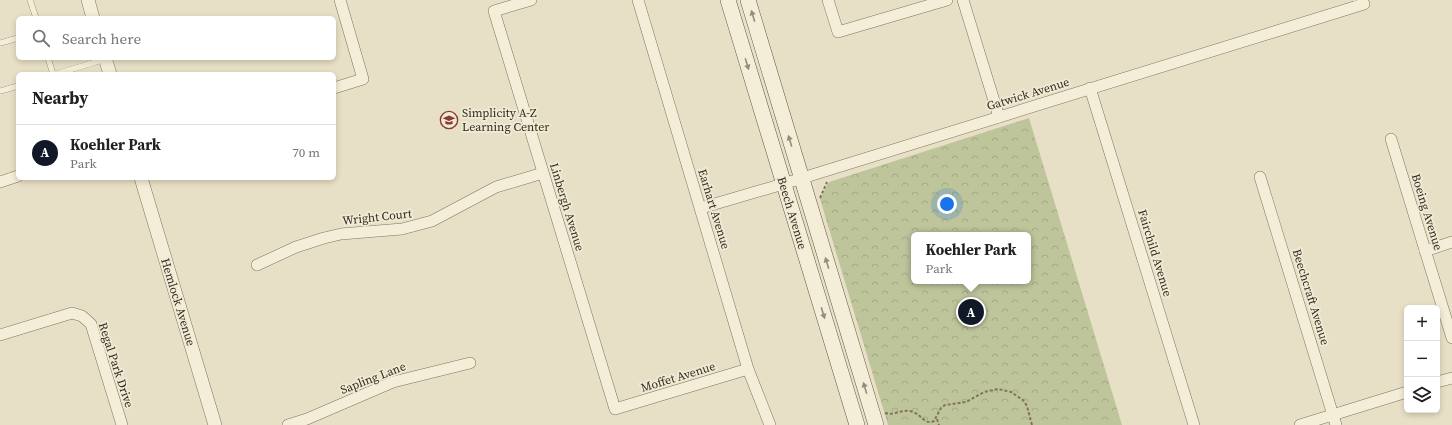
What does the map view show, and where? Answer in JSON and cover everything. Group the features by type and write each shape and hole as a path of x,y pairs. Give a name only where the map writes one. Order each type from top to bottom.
{"main road":[{"name":"Beech Avenue","path":"728,0 857,425"},
{"name":"Beech Avenue","path":"748,0 876,425"}],"street":[{"path":"88,0 92,16"},
{"path":"336,87 363,79 340,0"},
{"name":"Linbergh Avenue","path":"531,0 494,11 615,409"},
{"name":"Earhart Avenue","path":"638,0 748,369 770,425"},
{"path":"828,0 838,32 947,0"},
{"path":"964,0 999,117"},
{"name":"Gatwick Avenue","path":"701,208 999,117 1363,2"},
{"path":"105,60 109,72"},
{"name":"Fairchild Avenue","path":"1090,88 1194,425"},
{"name":"Boeing Avenue","path":"1391,139 1452,338"},
{"name":"Wright Court","path":"257,265 296,247 324,238 341,234 402,229 432,221 496,187 543,173"},
{"path":"0,182 16,177"},
{"name":"Beechcraft Avenue","path":"1260,177 1334,420"},
{"name":"Hemlock Avenue","path":"142,180 216,425"},
{"path":"1425,251 1452,242"},
{"name":"Regal Park Drive","path":"0,335 72,313 82,316 91,324 122,425"},
{"name":"Sapling Lane","path":"288,425 307,419 393,382 470,363"},
{"name":"Moffet Avenue","path":"615,409 748,369"},
{"path":"1440,381 1452,378"},
{"path":"1300,425 1334,420 1404,393"}],"lane":[{"path":"30,0 35,16"},
{"path":"0,43 16,39"},
{"path":"49,60 52,72"},
{"path":"63,72 102,60"},
{"path":"0,91 16,87"}],"path":[{"path":"819,200 828,181"},
{"path":"938,425 936,419 938,413 945,405 966,402 984,392 998,388 1011,392 1023,400 1027,406 1032,425"},
{"path":"883,411 888,414 900,411 913,412 926,422 930,423 936,419"}],"green space":[{"path":"1029,118 1122,425 888,425 820,199 829,182"}],"place":[{"name":"Simplicity A-Z Learning Center","path":"449,120"},
{"name":"Koehler Park","path":"971,312"}]}
